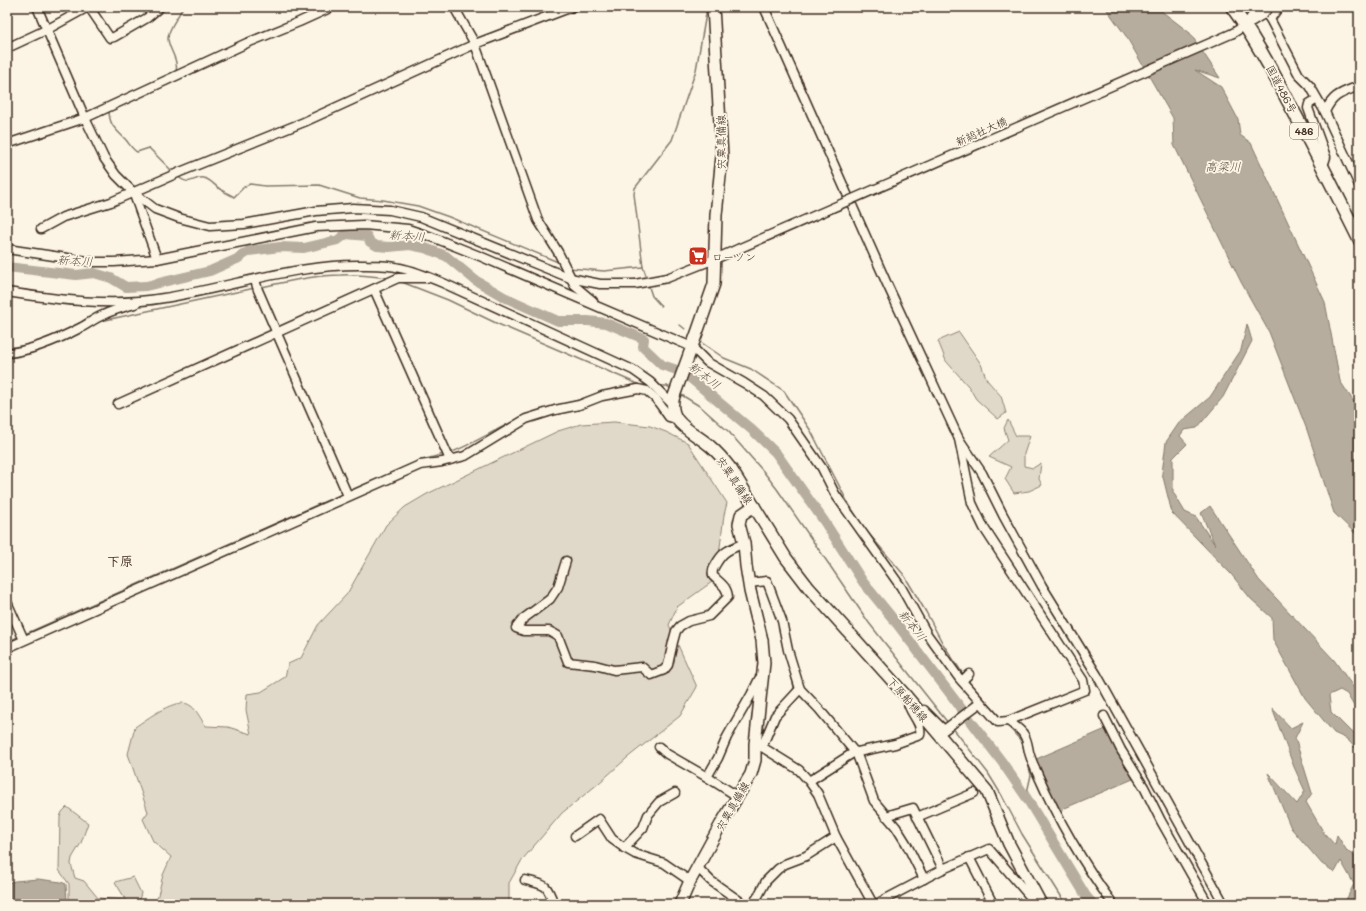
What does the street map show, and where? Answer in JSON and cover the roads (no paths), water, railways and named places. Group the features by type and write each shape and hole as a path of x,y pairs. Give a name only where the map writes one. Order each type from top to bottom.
{"highway":[{"name":"国道486号","path":"1232,7 1261,50 1323,166 1359,239"}],"main road":[{"name":"宍粟真備線","path":"673,399 714,284 716,215 722,156 713,7"},
{"path":"673,399 673,412 676,419"},
{"name":"宍粟真備線","path":"676,419 722,457 754,506 741,515 739,524 744,543 749,583 762,640 764,663 759,747 751,774 737,796 698,868 688,880 680,904"},
{"name":"下原船穂線","path":"754,506 786,558 809,588 906,697 987,792 1009,844 1040,901"}],"street":[{"name":"新総社大橋","path":"37,7 104,158 116,175 133,192 155,209 179,218 210,226 244,224 316,211 353,208 390,210 420,217 570,278 600,284 634,284 667,278 715,259 1233,33 1246,26 1259,10 1269,7"},
{"path":"7,48 48,30 89,7 110,38 147,18 160,7"},
{"path":"7,144 85,118 247,43 332,7"},
{"path":"454,7 475,44 538,220 558,252 575,286 601,308"},
{"path":"41,229 62,217 111,202 180,172 304,122 475,44 572,7"},
{"path":"764,7 884,276 959,439 982,473 1042,586 1097,675 1224,904"},
{"path":"1270,19 1279,7"},
{"path":"1259,10 1270,19 1299,75 1310,86 1325,112 1359,184"},
{"path":"1325,112 1330,102 1338,95 1359,86"},
{"path":"1317,99 1309,104 1308,108 1326,157 1323,166"},
{"path":"133,192 157,259"},
{"path":"7,250 94,262 157,259 316,227 347,225 408,229 432,236 601,308 691,349 707,362 764,396 788,420 822,468 835,494 888,567 928,634 965,678 980,703 998,722 1008,721 1085,690 1083,680 984,528 972,503 959,439"},
{"path":"7,292 82,301 139,301 164,298 316,268 352,265 387,265 431,278 633,370 673,399"},
{"path":"118,404 398,278 431,278"},
{"path":"254,280 348,496"},
{"path":"374,289 450,460"},
{"path":"7,353 20,352 52,340 82,327 107,313 139,301"},
{"path":"7,648 420,465 465,456 526,419 555,410 579,405 602,396 638,389 646,391 656,399 669,417 676,419"},
{"path":"566,561 558,587 550,599 524,619 516,628 524,631 549,631 554,633 558,636 568,662 595,665 614,670 642,667 651,675 664,670 668,665 676,631 680,626 689,621 709,616 728,597 726,588 713,576 712,569 721,555 744,543"},
{"path":"749,583 767,581 782,621 788,650 800,689 856,752 874,802 896,826 924,878"},
{"path":"7,602 24,640"},
{"path":"707,777 759,679 763,676"},
{"path":"800,689 775,716 759,747 799,770 809,781 818,794 836,837 874,904 924,878 988,849 990,849 1032,899 1040,901"},
{"path":"809,781 847,756 856,752 895,744 920,735 921,729 907,704 906,697 911,697 944,730 980,703"},
{"path":"1104,716 1121,750 1144,787 1161,821 1208,904"},
{"path":"1008,721 1024,734 1038,775 1060,818 1088,868 1113,904"},
{"path":"659,747 667,754 737,796"},
{"path":"624,848 643,828 648,815 659,802 675,793"},
{"path":"917,817 974,793"},
{"path":"886,816 913,808 943,869"},
{"path":"575,836 599,820 612,839 624,848 635,854 664,863 688,880"},
{"path":"752,904 766,881 778,869 785,864 806,856 836,837"},
{"path":"969,857 993,904"},
{"path":"698,868 711,881 744,904"},
{"path":"526,880 544,885 548,888 554,904"}],"water":[{"name":"高梁川","path":"1105,7 1161,7 1160,10 1190,33 1220,78 1195,70 1221,87 1238,119 1240,135 1251,143 1325,302 1340,381 1356,405 1359,413 1359,537 1334,513 1307,430 1269,332 1241,282 1174,145 1173,118 1126,36"},
{"path":"1247,324 1252,341 1223,397 1197,428 1184,430 1180,436 1187,444 1173,458 1173,492 1185,512 1196,517 1215,545 1201,513 1210,506 1259,580 1334,660 1359,695 1359,715 1347,694 1340,690 1329,695 1331,712 1350,731 1359,735 1359,752 1347,739 1334,733 1305,698 1273,640 1272,618 1251,599 1231,574 1172,513 1162,473 1166,442 1179,423 1210,397 1241,350"},
{"path":"1272,708 1291,728 1303,722 1295,738 1312,793 1306,802 1324,833 1335,845 1337,835 1347,851 1359,859 1359,904 1347,904 1345,902 1354,884 1341,861 1335,872 1322,864 1291,828 1268,773 1297,804 1305,791 1294,767"},
{"path":"1108,728 1133,779 1058,811 1034,760"},
{"path":"38,879 66,884 67,904 7,904 7,883"}],"waterway":[{"path":"176,72 176,63 169,43 168,35 183,7"},
{"path":"647,278 643,267 634,194 635,188 672,140 696,70 706,7"},
{"path":"109,110 112,124 134,150 137,152 149,148 173,172"},
{"path":"177,176 186,181 204,178 234,197 245,186 250,184 265,186 319,185 360,198 418,206 449,217 558,262 560,265"},
{"name":"新本川","path":"7,267 76,275 94,273 111,278 126,287 146,286 210,271 237,259 249,251 280,247 304,248 338,240 346,234 367,236 370,242 377,246 389,247 410,245 425,248 446,256 475,280 504,297 558,321 588,321 606,323 644,339 643,347 662,365 683,372 751,429 776,453 824,521 863,582 894,620 1002,762 1026,797 1086,896 1093,904"},
{"path":"569,268 604,271 643,267"},
{"path":"261,287 331,275 359,275 388,278"},
{"path":"399,281 448,300 498,324 640,385"},
{"path":"648,284 652,296 661,306"},
{"path":"101,321 255,288"},
{"path":"680,325 685,329"},
{"path":"702,343 724,358 751,369 784,391 811,431 847,501 863,527 904,575 943,644 963,674"},
{"path":"573,402 601,392 629,386 649,385"},
{"path":"658,386 667,386 672,389"},
{"path":"680,394 701,407 729,432 763,471 869,623 948,723"},
{"path":"450,453 518,419 542,410"},
{"path":"419,461 444,454"},
{"path":"349,491 408,466"},
{"path":"25,634 344,493"},
{"path":"7,642 20,636"},
{"path":"791,674 794,687 793,691"},
{"path":"968,681 1001,718"},
{"path":"1008,726 1022,742 1031,775 1026,797"},
{"path":"952,727 988,773 1022,834 1066,904"}],"place":[{"name":"ローソン","path":"698,256"}],"district":[{"name":"下原","path":"120,560"}]}
